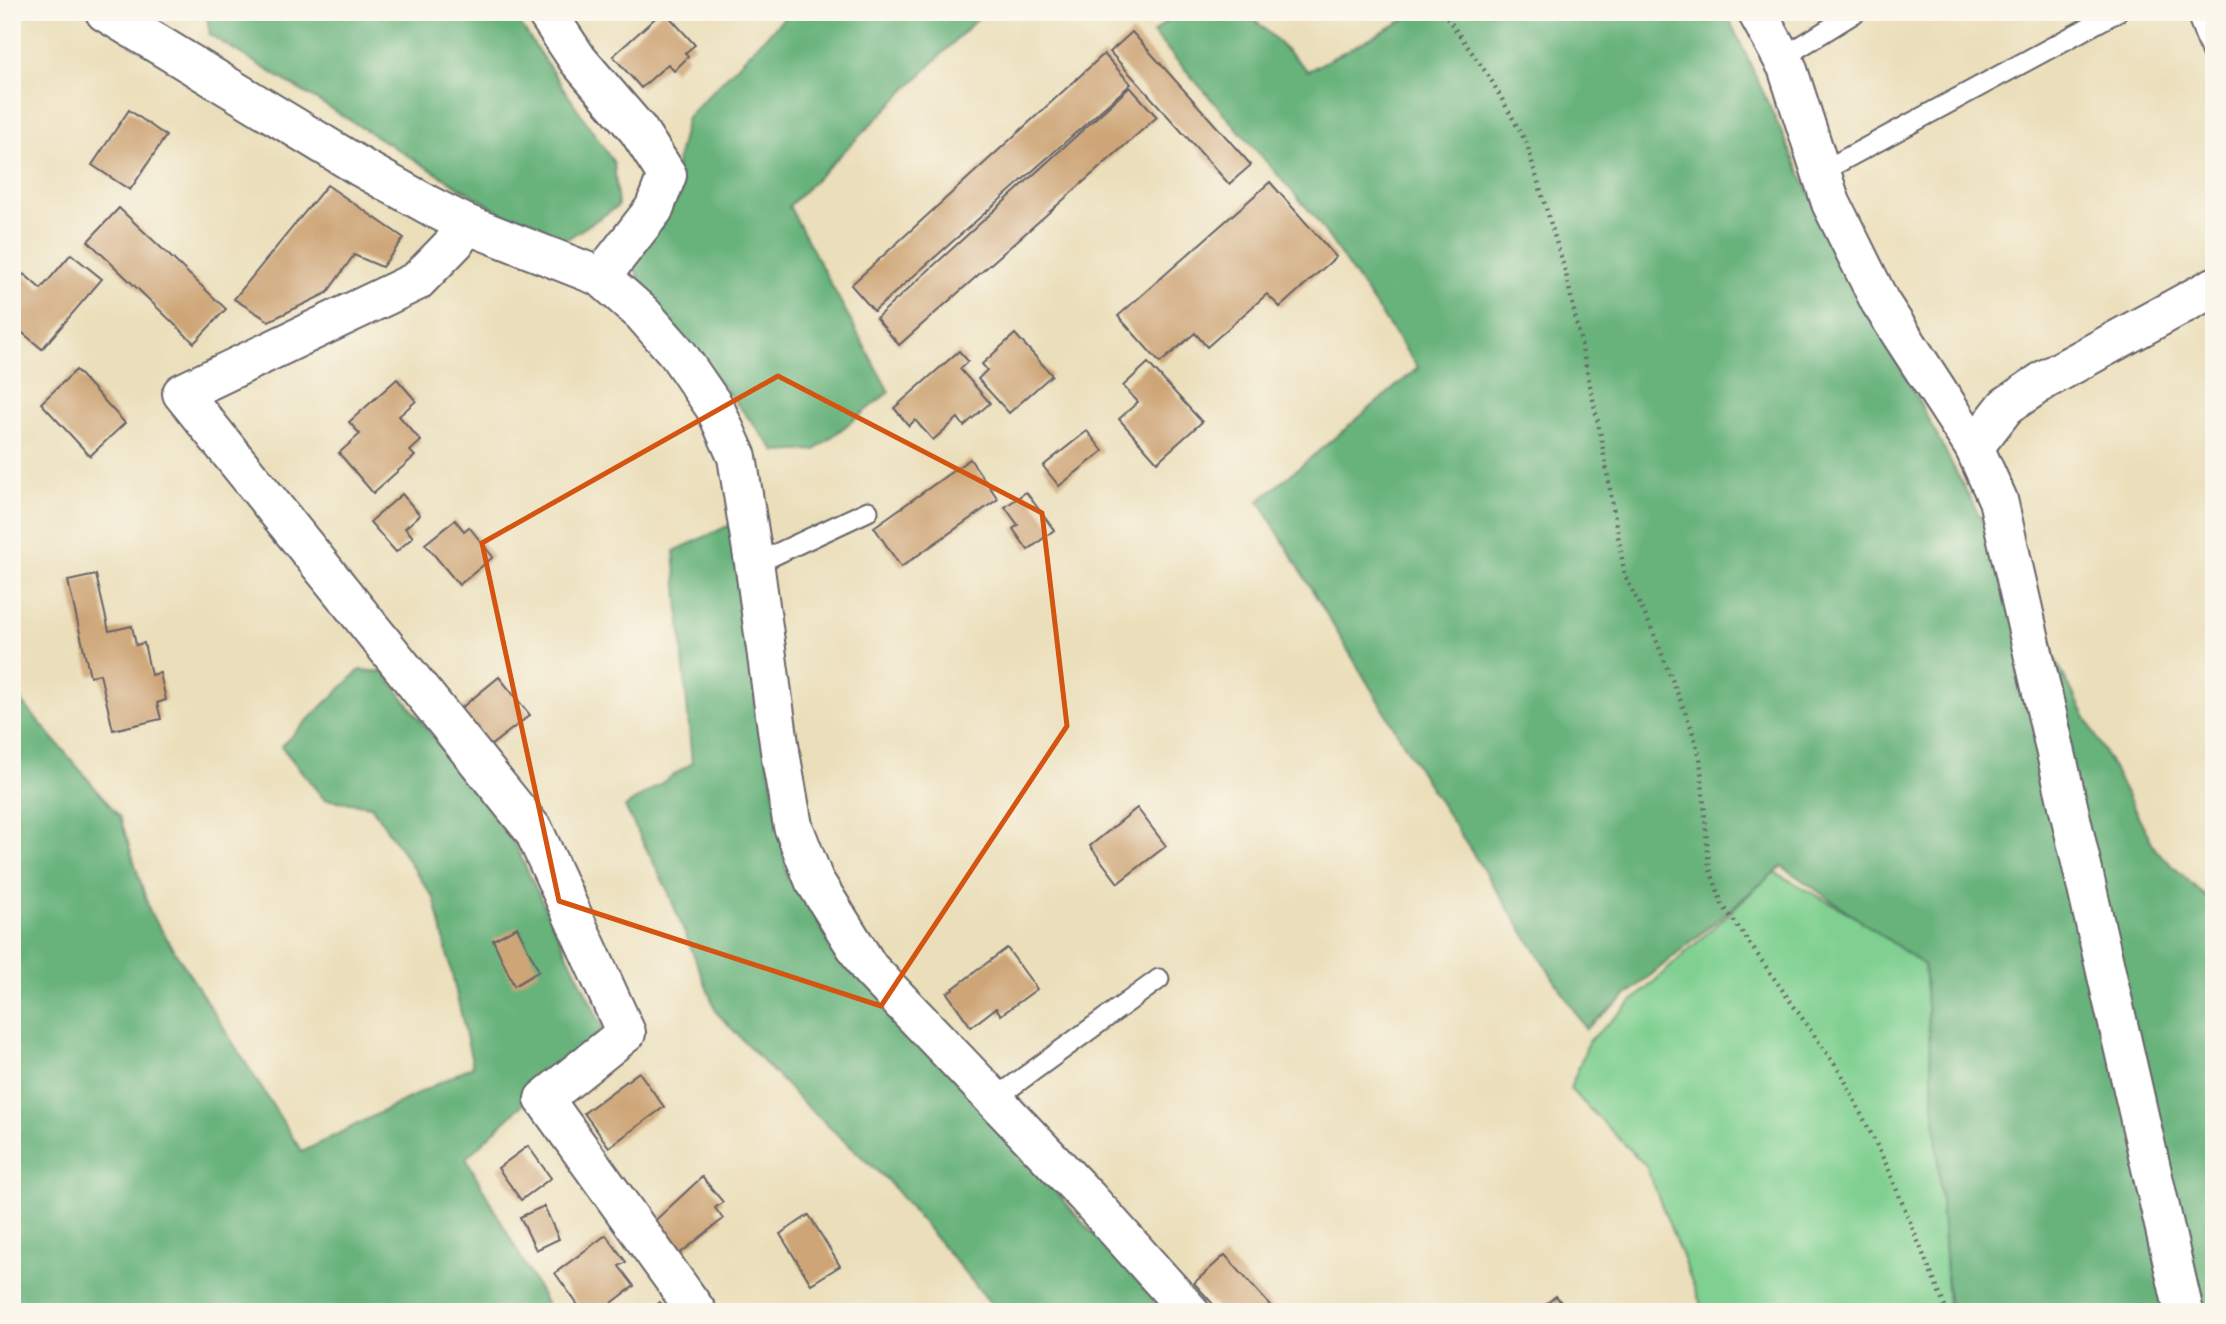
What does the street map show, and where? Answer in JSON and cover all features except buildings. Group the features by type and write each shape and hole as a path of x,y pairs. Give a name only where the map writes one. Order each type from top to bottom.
{"street":[{"path":"105,12 362,168 466,225 601,277 642,313 678,354 715,408 737,457 793,826 814,880 869,968 1087,1197 1190,1312"},
{"path":"546,12 578,60 638,130 667,175 654,209 601,277"},
{"path":"1757,12 1782,58 1831,203 1880,302 1974,447 1998,500 2184,1312"},
{"path":"466,225 455,242 417,281 182,393 534,831 626,1033 544,1099 697,1312"},
{"path":"1974,447 2006,405 2046,379 2214,287"}],"lane":[{"path":"1782,58 1856,12"},
{"path":"1821,172 2118,12"},
{"path":"2196,12 2214,60"},
{"path":"755,564 867,511"},
{"path":"993,1100 1159,979"}],"path":[{"path":"1443,12 1490,78 1526,142 1566,274 1600,432 1625,576 1651,627 1691,727 1700,757 1709,866 1722,904 1842,1075 1887,1166 1947,1312"}],"highlighted area":[{"path":"778,376 1042,513 1067,726 881,1006 559,901 482,543"}],"green space":[{"path":"206,12 512,12 614,163 618,206 556,246 210,35"},
{"path":"790,12 984,12 789,206 889,392 815,450 776,452 641,285 631,254 665,215 687,117"},
{"path":"1177,12 1247,12 1308,71 1419,12 1726,12 1816,207 2156,850 2214,905 2214,1312 1949,1312 1924,965 1782,866 1586,1029 1426,781 1259,501 1418,368 1314,216 1153,33"},
{"path":"730,525 788,879 1083,1223 1169,1312 998,1312 888,1181 799,1099 717,1013 667,889 625,807 692,763 674,551"},
{"path":"360,670 384,672 516,847 603,1028 466,1158 551,1312 12,1312 12,690 120,817 150,912 302,1152 473,1066 435,900 371,806 324,799 281,746"},
{"path":"1774,872 1928,956 1948,1312 1704,1312 1646,1166 1570,1089 1589,1041"}]}
